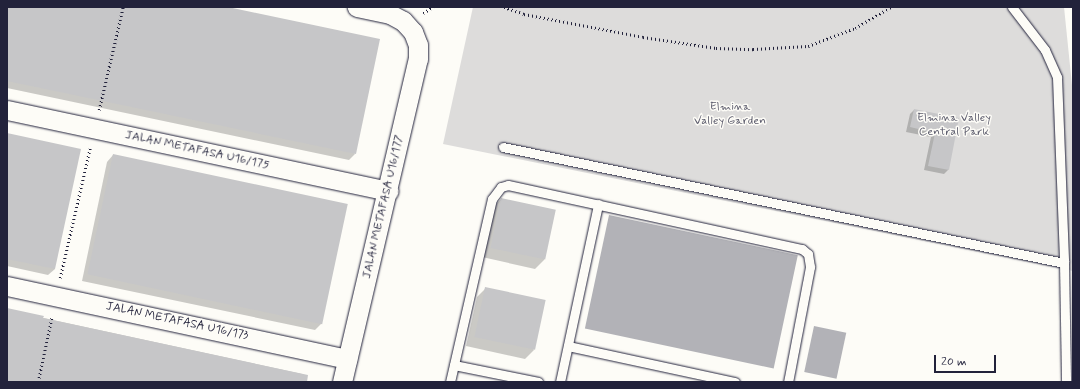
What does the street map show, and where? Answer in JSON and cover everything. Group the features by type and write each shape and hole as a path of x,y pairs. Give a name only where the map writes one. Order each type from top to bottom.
{"street":[{"name":"JALAN METAFASA U16/177","path":"342,382 388,192 418,59 418,45 413,32 403,21 390,14 357,7"},
{"name":"JALAN METAFASA U16/175","path":"7,110 388,192"},
{"name":"JALAN METAFASA U16/173","path":"7,286 347,359"}],"lane":[{"path":"1012,7 1045,50 1058,77 1066,382"},
{"path":"503,146 1064,263"},
{"path":"450,382 496,192 501,187 516,185 802,249 808,254 810,267 788,382"},
{"path":"560,382 598,204"},
{"path":"568,346 735,382"},
{"path":"454,365 538,382"}],"path":[{"path":"38,382 56,296 122,7"},
{"path":"504,7 524,14 636,36 716,48 753,49 808,46 855,28 891,7"}],"green space":[{"name":"Elmina Valley Central Park","path":"473,7 1064,7 1073,95 1073,271 443,144"}],"shaded area":[{"path":"609,215 798,255 774,369 585,328"},
{"path":"814,326 846,333 837,379 804,372"}],"building":[{"path":"7,7 228,7 380,39 356,154 7,81"},
{"path":"914,109 959,118 949,170 928,166 935,133 910,127"},
{"path":"7,133 81,149 55,269 7,259"},
{"path":"113,154 348,204 322,324 87,274"},
{"path":"501,198 556,210 545,260 490,248"},
{"path":"485,287 546,300 535,350 474,337"},
{"path":"7,308 44,316 43,318 308,375 307,382 7,382"}],"park label":[{"name":"Elmina Valley Garden","path":"730,115"}]}
